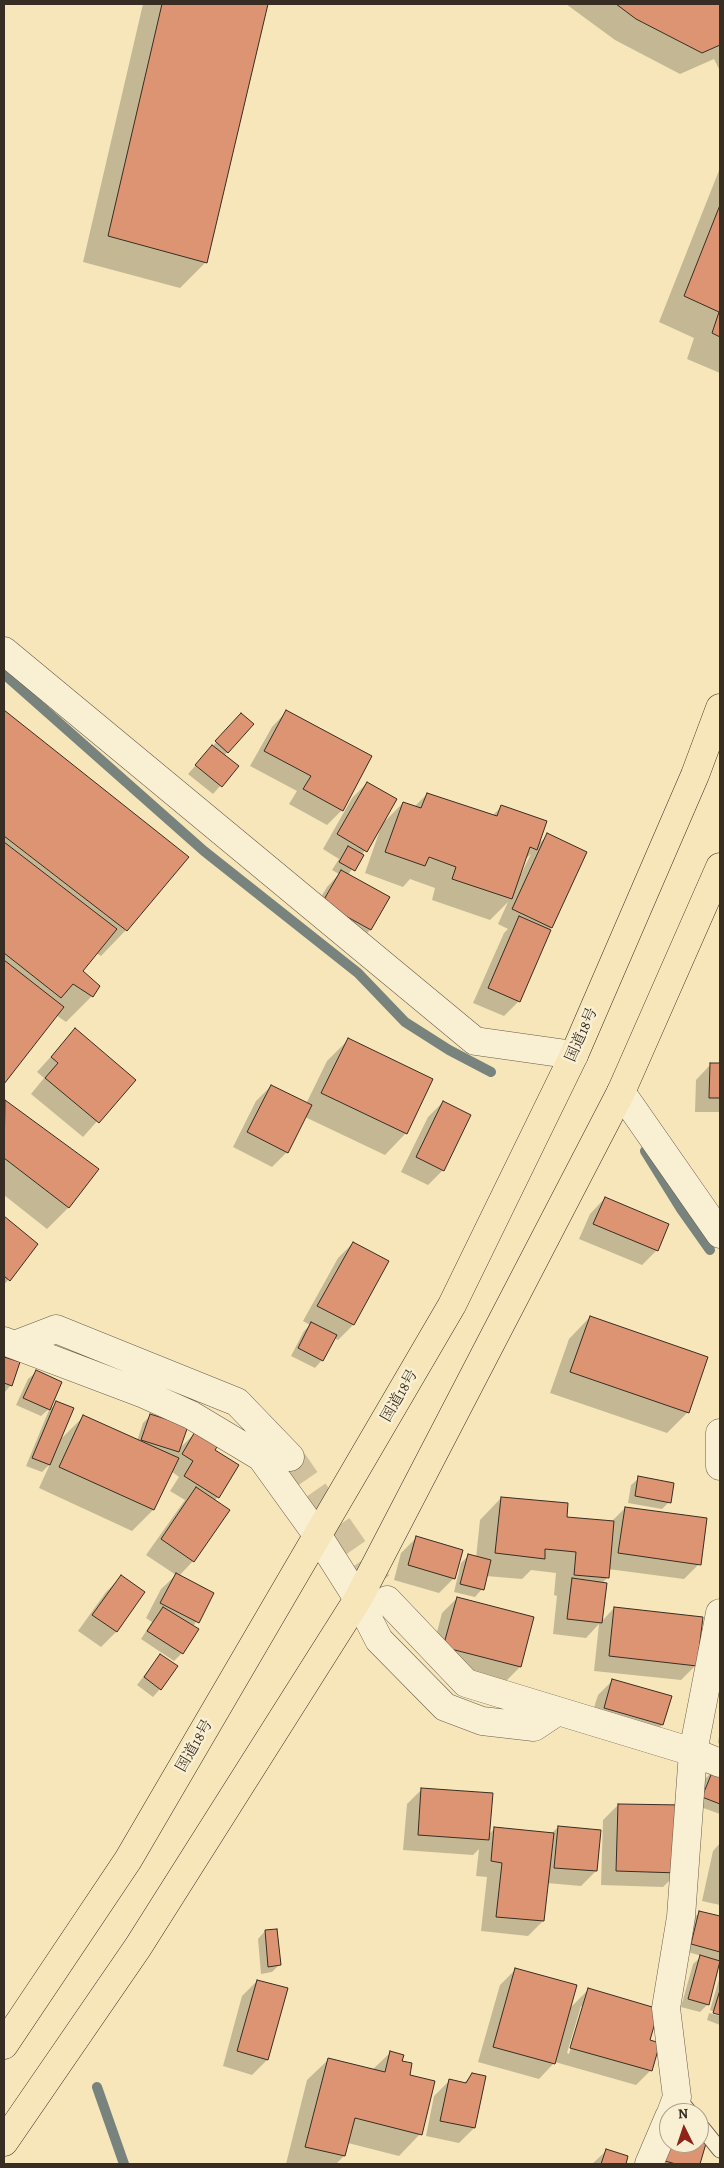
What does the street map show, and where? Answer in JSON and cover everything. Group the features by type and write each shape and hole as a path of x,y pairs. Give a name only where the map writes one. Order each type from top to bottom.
{"highway":[{"name":"国道18号","path":"4,2045 128,1860 452,1305 574,1055 695,775 720,708"},
{"path":"4,2142 138,1947 358,1599 622,1092 720,867"}],"street":[{"path":"4,651 475,1041 574,1055"},
{"path":"622,1092 720,1234"},
{"path":"11,1343 56,1329 237,1402 290,1457"},
{"path":"11,1343 144,1394 191,1415 261,1457 318,1536 358,1599 380,1640 445,1707 482,1721 534,1728 558,1711"},
{"path":"720,1432 720,1466"},
{"path":"387,1600 466,1683 693,1752 720,1763"},
{"path":"676,2103 666,2008 682,1917 693,1752 720,1613"},
{"path":"649,2164 659,2145"}],"lane":[{"path":"709,2136 720,2150"}],"building":[{"path":"162,4 268,4 207,263 108,236"},
{"path":"616,4 720,4 720,45 702,53 636,19"},
{"path":"720,205 720,337 712,333 719,312 684,296"},
{"path":"4,710 189,857 127,931 4,836"},
{"path":"286,710 372,756 343,811 303,789 311,776 264,751"},
{"path":"241,713 254,724 228,753 215,741"},
{"path":"212,745 239,766 222,787 195,765"},
{"path":"367,782 397,799 367,852 337,834"},
{"path":"427,793 497,816 501,805 547,821 537,850 530,847 512,899 452,879 456,867 429,857 425,866 385,852 403,802 421,808"},
{"path":"547,833 587,852 552,928 512,909"},
{"path":"4,842 117,929 83,971 100,986 93,997 73,984 61,998 4,953"},
{"path":"348,846 364,855 355,871 339,862"},
{"path":"341,870 390,897 371,930 322,903"},
{"path":"519,916 551,930 520,1002 488,988"},
{"path":"4,960 64,1007 4,1084"},
{"path":"75,1028 136,1080 99,1123 45,1078 58,1063 51,1057"},
{"path":"348,1038 433,1079 407,1134 321,1093"},
{"path":"710,1063 720,1063 720,1098 709,1098"},
{"path":"271,1085 312,1105 288,1153 247,1132"},
{"path":"5,1100 99,1169 69,1208 4,1158"},
{"path":"443,1101 471,1115 444,1171 416,1157"},
{"path":"605,1197 669,1224 658,1251 593,1224"},
{"path":"4,1216 38,1244 10,1281 4,1276"},
{"path":"353,1242 389,1261 354,1325 317,1306"},
{"path":"590,1316 708,1357 689,1413 570,1372"},
{"path":"311,1322 337,1335 323,1361 298,1348"},
{"path":"4,1357 20,1362 12,1386 4,1383"},
{"path":"36,1370 62,1382 50,1410 23,1398"},
{"path":"56,1401 74,1408 50,1465 32,1458"},
{"path":"150,1414 188,1426 179,1452 141,1440"},
{"path":"83,1415 179,1458 154,1510 59,1467"},
{"path":"196,1430 219,1444 215,1450 239,1465 219,1498 184,1476 193,1461 182,1454"},
{"path":"638,1476 674,1483 671,1503 635,1496"},
{"path":"196,1487 230,1510 194,1562 161,1539"},
{"path":"501,1497 568,1503 567,1517 614,1521 609,1578 574,1575 576,1552 545,1549 545,1559 495,1553"},
{"path":"625,1507 707,1518 701,1565 618,1553"},
{"path":"416,1536 463,1550 455,1579 408,1565"},
{"path":"468,1554 491,1560 484,1590 460,1584"},
{"path":"176,1573 214,1593 199,1623 160,1603"},
{"path":"121,1575 145,1592 117,1632 92,1615"},
{"path":"572,1578 607,1583 602,1623 567,1619"},
{"path":"457,1597 534,1617 521,1667 443,1647"},
{"path":"163,1607 199,1629 183,1654 147,1631"},
{"path":"614,1607 703,1617 697,1666 609,1656"},
{"path":"160,1654 178,1666 161,1690 144,1677"},
{"path":"612,1679 672,1696 663,1725 604,1708"},
{"path":"713,1770 720,1773 720,1804 702,1797"},
{"path":"421,1788 493,1793 489,1840 418,1835"},
{"path":"618,1804 682,1805 679,1873 616,1871"},
{"path":"558,1826 601,1830 597,1871 554,1868"},
{"path":"494,1827 554,1833 544,1921 496,1917 502,1863 491,1861"},
{"path":"699,1911 720,1916 720,1952 691,1944"},
{"path":"277,1929 281,1965 268,1967 265,1930"},
{"path":"700,1955 720,1961 709,2005 688,1999"},
{"path":"515,1968 577,1985 555,2064 493,2047"},
{"path":"257,1980 288,1988 268,2060 237,2051"},
{"path":"588,1988 659,2009 650,2040 660,2043 652,2071 570,2048"},
{"path":"720,1990 720,2015 713,2013"},
{"path":"390,2051 404,2055 402,2061 412,2063 410,2075 435,2081 422,2135 355,2118 345,2156 305,2147 328,2058 385,2072"},
{"path":"472,2073 486,2076 475,2128 440,2121 449,2079 466,2083"},
{"path":"606,2149 628,2156 626,2164 601,2164"},
{"path":"668,2153 703,2153 700,2164 676,2164 665,2161"}],"waterway":[{"path":"4,674 204,851 358,973 405,1022 449,1050 491,1072"},
{"path":"645,1151 681,1209 710,1250"},
{"path":"97,2087 124,2164"}],"tunnel":[{"path":"290,1457 383,1591"}]}
